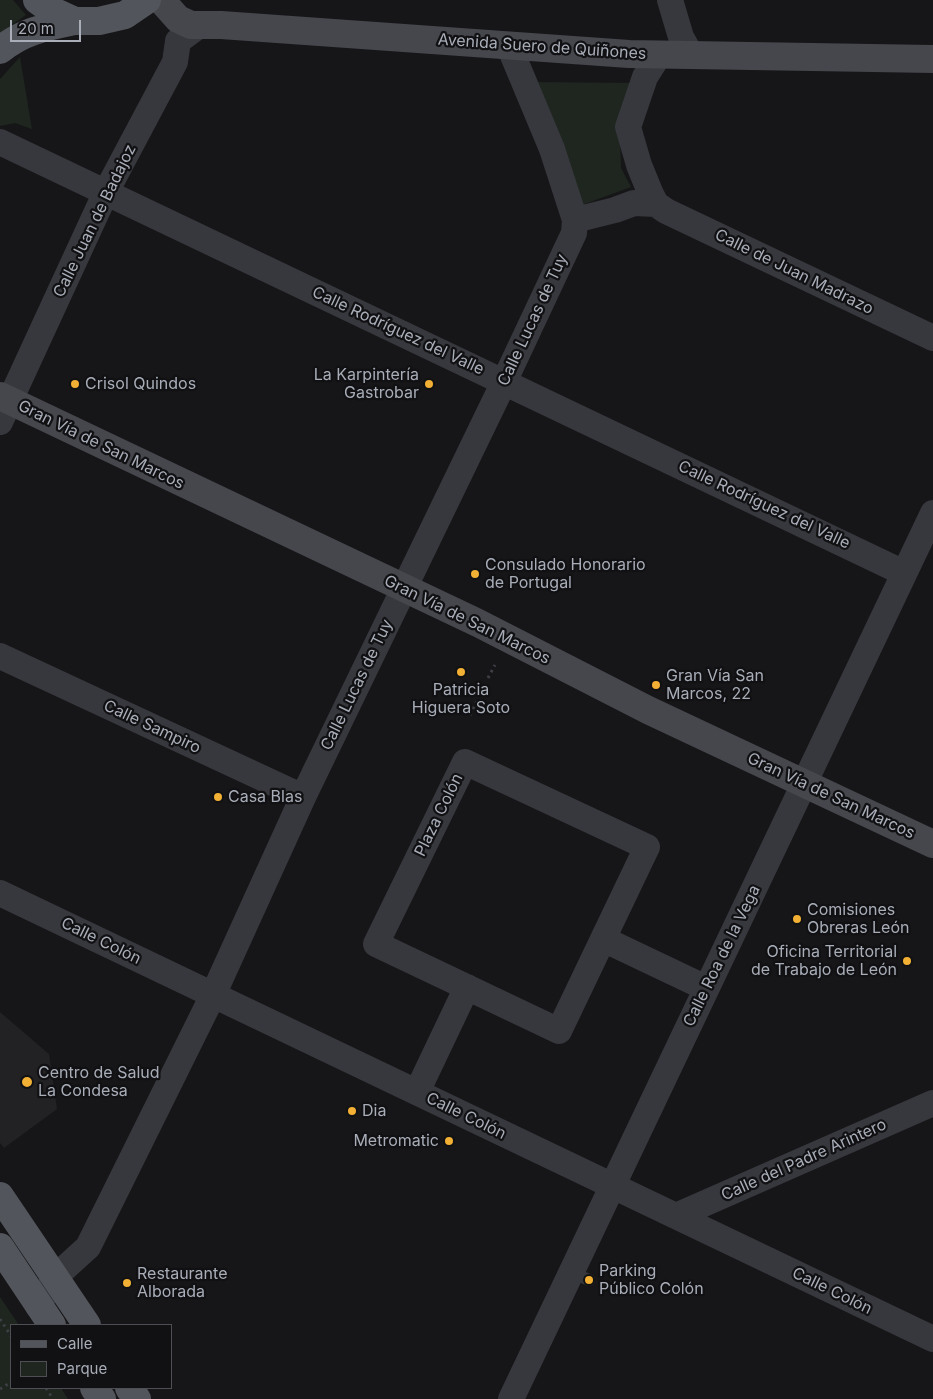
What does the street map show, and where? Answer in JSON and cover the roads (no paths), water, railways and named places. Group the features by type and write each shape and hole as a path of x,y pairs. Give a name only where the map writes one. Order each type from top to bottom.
{"main road":[{"path":"37,0 51,10 75,21"},
{"path":"0,50 14,38 41,28 75,21 99,21 125,15 147,0"},
{"path":"0,1196 86,1324"},
{"path":"0,1247 45,1315"}],"street":[{"path":"154,0 157,16 188,34"},
{"name":"Avenida Suero de Quiñones","path":"162,0 188,34 221,25 660,55 933,60"},
{"path":"670,0 681,37 691,55"},
{"name":"Calle Juan de Badajoz","path":"3,406 106,192 188,34"},
{"path":"509,46 552,149 575,220"},
{"path":"656,204 639,165 628,127 645,77 660,55"},
{"name":"Calle Rodríguez del Valle","path":"0,142 904,572"},
{"name":"Calle de Juan Madrazo","path":"575,220 634,203 656,204 933,338"},
{"name":"Calle Lucas de Tuy","path":"45,1315 55,1277 88,1247 213,995 304,797 574,233 575,220"},
{"name":"Gran Vía de San Marcos","path":"3,406 478,623 648,710 933,844"},
{"name":"Calle Roa de la Vega","path":"511,1399 580,1276 612,1186 933,513"},
{"name":"Calle Sampiro","path":"0,656 304,797"},
{"name":"Plaza Colón","path":"465,762 647,847 559,1031 466,987 376,944 465,762"},
{"name":"Calle Colón","path":"0,893 933,1339"},
{"path":"603,939 706,988"},
{"path":"417,1092 466,987"},
{"name":"Calle del Padre Arintero","path":"676,1216 933,1103"}],"place":[{"name":"Crisol Quindos","path":"75,384"},
{"name":"La Karpintería Gastrobar","path":"429,384"},
{"name":"Consulado Honorario de Portugal","path":"475,574"},
{"name":"Patricia Higuera Soto","path":"461,672"},
{"name":"Gran Vía San Marcos, 22","path":"656,685"},
{"name":"Casa Blas","path":"218,797"},
{"name":"Comisiones Obreras León","path":"797,919"},
{"name":"Oficina Territorial de Trabajo de León","path":"907,961"},
{"name":"Centro de Salud La Condesa","path":"27,1082"},
{"name":"Dia","path":"352,1111"},
{"name":"Metromatic","path":"449,1141"},
{"name":"Parking Público Colón","path":"589,1280"},
{"name":"Restaurante Alborada","path":"127,1283"}]}
